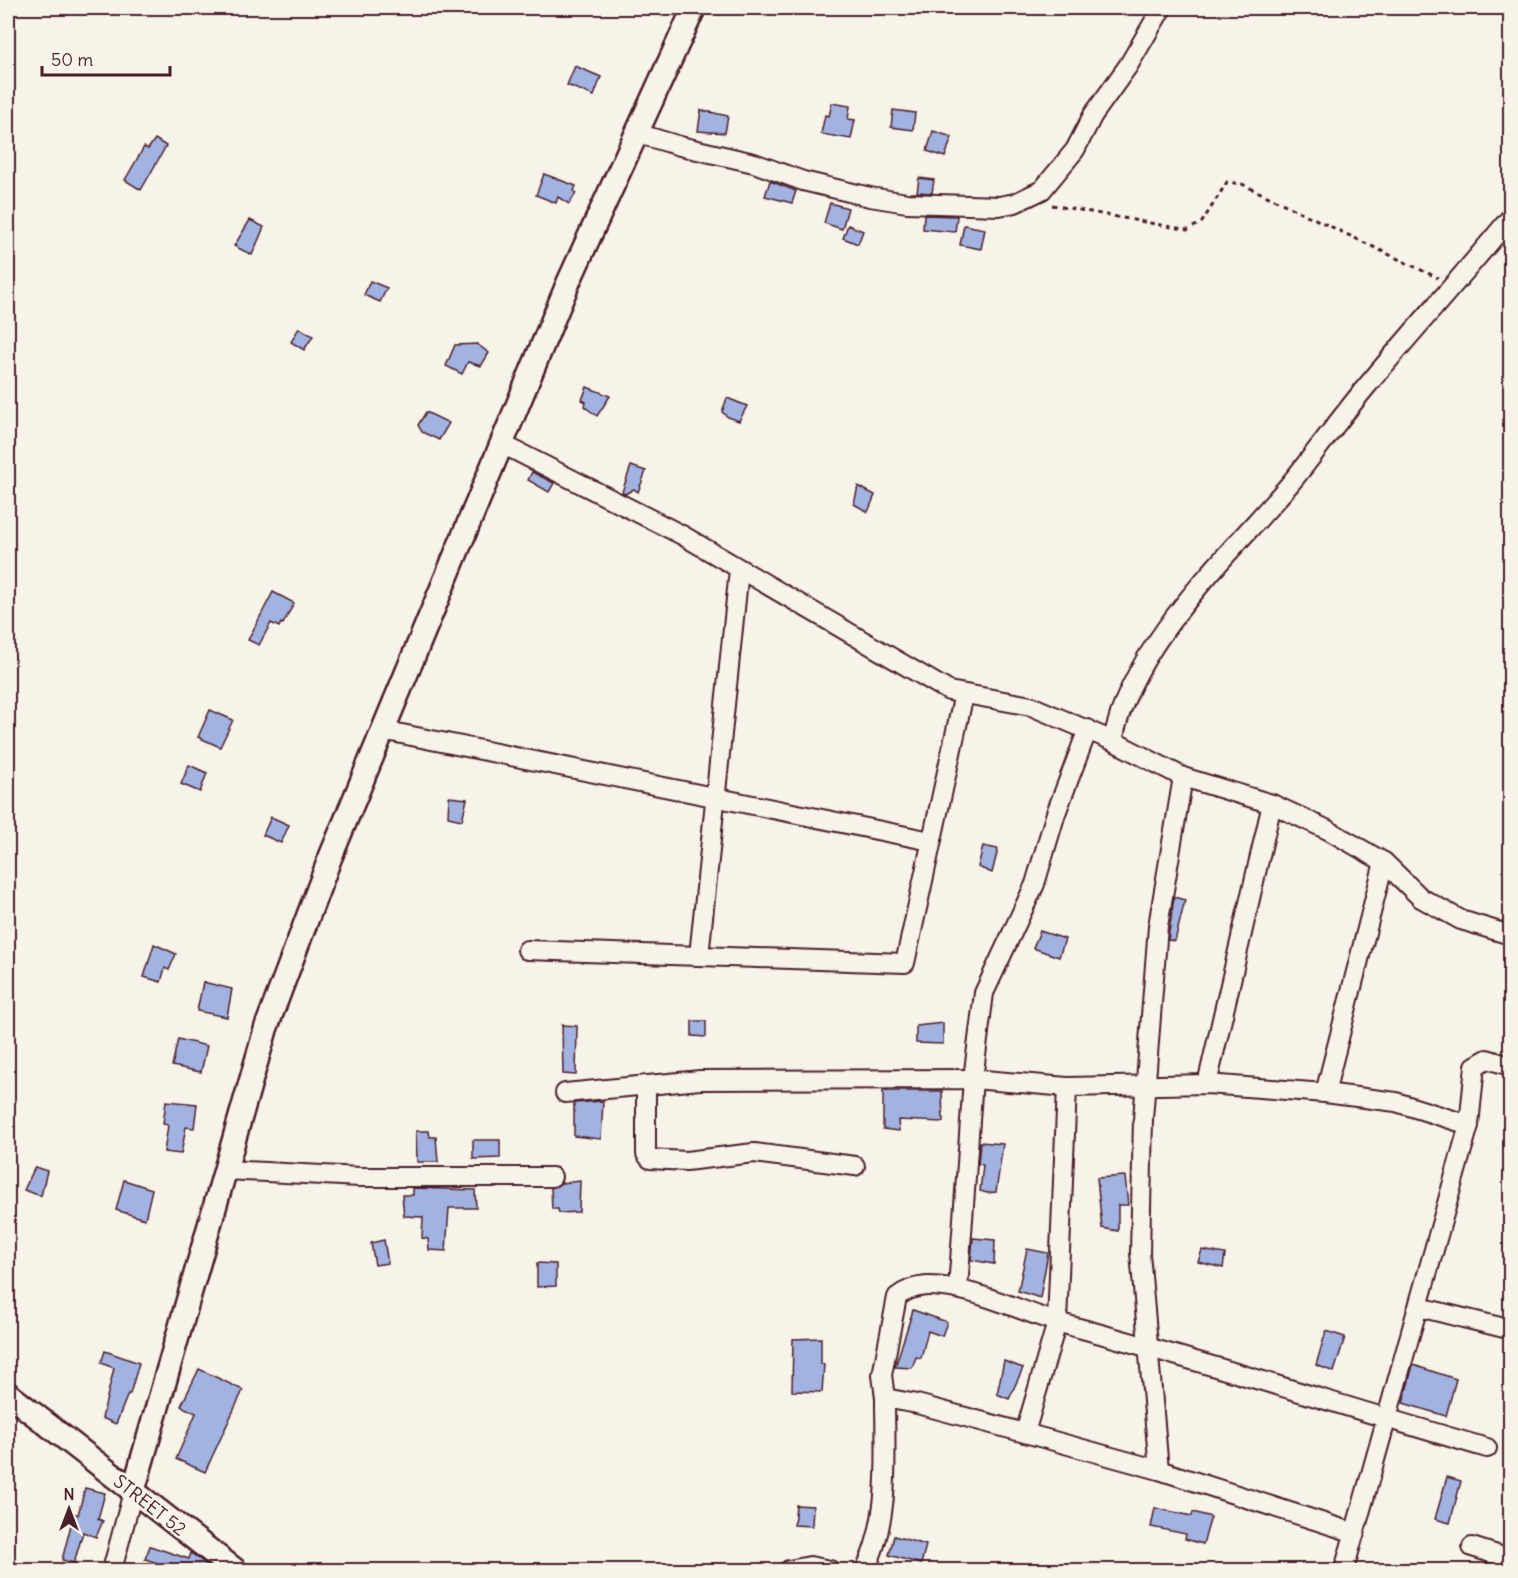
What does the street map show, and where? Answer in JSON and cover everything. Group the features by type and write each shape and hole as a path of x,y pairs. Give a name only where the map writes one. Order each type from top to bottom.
{"street":[{"path":"112,1570 267,1028 330,858 569,281 694,8"},
{"path":"636,133 754,163 803,181 880,198 907,203 999,206 1042,190 1075,150 1093,115 1128,66 1162,8"},
{"path":"1113,741 1117,721 1134,681 1150,652 1201,585 1290,483 1370,382 1510,218"},
{"path":"502,444 682,535 949,691 1031,706 1088,729 1183,777 1272,804 1328,830 1384,861 1421,898 1461,920 1510,935"},
{"path":"699,956 739,570"},
{"path":"527,950 904,963 964,694"},
{"path":"958,1289 973,1079 984,993 1035,884 1056,813 1088,729"},
{"path":"382,730 932,841"},
{"path":"1159,1470 1146,1345 1140,1253 1147,1086 1158,926 1183,777"},
{"path":"1207,1084 1272,804"},
{"path":"1325,1093 1384,861"},
{"path":"1344,1570 1469,1125 1475,1066 1487,1059 1510,1066"},
{"path":"565,1093 700,1080 973,1079 1067,1087 1207,1084 1325,1093 1396,1102 1469,1125"},
{"path":"646,1085 646,1154 650,1159 686,1161 754,1153 855,1166"},
{"path":"1025,1433 1057,1322 1067,1087"},
{"path":"226,1170 360,1177 552,1177"},
{"path":"866,1570 880,1526 886,1489 885,1398 882,1375 897,1297 908,1287 958,1289 1057,1322 1146,1345 1487,1448"},
{"path":"1419,1307 1504,1328 1510,1326"},
{"name":"STREET 52","path":"8,1394 236,1570"},
{"path":"885,1398 917,1404 1159,1470 1355,1533"},
{"path":"1473,1547 1510,1559"},
{"path":"789,1570 810,1566 830,1570"}],"path":[{"path":"1020,200 1188,230 1202,222 1227,182 1242,184 1453,285"}],"building":[{"path":"575,66 601,77 594,96 567,85"},
{"path":"832,103 850,106 848,119 855,120 851,139 821,134 825,115 829,116"},
{"path":"701,110 728,116 725,133 698,131"},
{"path":"893,110 915,113 913,130 891,127"},
{"path":"933,131 952,137 945,157 927,151"},
{"path":"155,139 166,146 141,190 125,180 144,147 148,149"},
{"path":"544,174 576,186 574,191 576,193 569,204 558,197 556,203 536,195"},
{"path":"919,178 934,180 932,193 917,192"},
{"path":"770,181 796,191 792,203 765,196"},
{"path":"830,203 848,208 842,229 824,223"},
{"path":"924,215 957,216 955,232 923,229"},
{"path":"250,220 264,227 252,255 234,246"},
{"path":"848,225 863,231 858,244 843,238"},
{"path":"964,225 985,229 981,249 960,245"},
{"path":"370,281 387,288 380,302 364,295"},
{"path":"299,328 313,336 304,350 291,342"},
{"path":"477,344 489,353 481,366 468,362 462,374 446,366 455,345"},
{"path":"587,387 610,396 597,416 585,407 586,402 582,400"},
{"path":"727,398 747,406 739,421 722,412"},
{"path":"426,412 449,423 439,440 422,432 418,425"},
{"path":"631,466 646,471 638,492 634,489 625,494 622,492"},
{"path":"532,472 554,483 549,492 528,480"},
{"path":"858,486 875,495 868,512 854,504"},
{"path":"273,592 294,603 283,624 281,623 279,627 271,623 259,645 248,640"},
{"path":"210,710 233,720 220,747 198,737"},
{"path":"189,765 207,773 200,792 181,784"},
{"path":"449,797 467,799 462,820 448,817"},
{"path":"271,817 289,825 281,843 263,835"},
{"path":"983,846 998,849 992,873 978,867"},
{"path":"1174,897 1185,900 1175,941 1168,940"},
{"path":"1040,931 1065,939 1059,957 1033,948"},
{"path":"154,944 176,954 169,970 165,968 161,982 144,977"},
{"path":"203,982 232,989 227,1017 197,1011"},
{"path":"692,1021 706,1021 706,1037 692,1036"},
{"path":"943,1023 943,1044 916,1043 916,1026"},
{"path":"562,1025 577,1026 576,1075 563,1074"},
{"path":"178,1039 207,1046 201,1072 172,1066"},
{"path":"883,1091 942,1091 943,1122 898,1120 899,1131 883,1129"},
{"path":"166,1101 197,1104 194,1128 186,1127 181,1154 164,1152 168,1125 163,1124"},
{"path":"603,1101 601,1139 574,1136 574,1103"},
{"path":"416,1131 429,1131 430,1137 436,1137 438,1162 417,1162"},
{"path":"473,1140 500,1140 500,1158 473,1159"},
{"path":"980,1142 1003,1144 996,1192 980,1191 983,1165 978,1164"},
{"path":"35,1167 47,1171 41,1196 24,1190"},
{"path":"1125,1176 1128,1205 1118,1205 1118,1231 1102,1228 1097,1178"},
{"path":"124,1180 152,1189 145,1219 116,1210"},
{"path":"580,1181 579,1212 559,1213 558,1209 552,1209 551,1188 561,1183"},
{"path":"413,1188 475,1190 476,1208 449,1208 446,1251 429,1250 428,1239 422,1238 423,1217 404,1216 402,1195 413,1195"},
{"path":"973,1238 995,1240 994,1264 971,1260"},
{"path":"384,1240 388,1263 375,1265 371,1243"},
{"path":"1027,1249 1048,1253 1040,1298 1018,1291"},
{"path":"1202,1250 1225,1254 1223,1268 1198,1262"},
{"path":"537,1263 556,1264 556,1286 537,1287"},
{"path":"913,1310 947,1322 942,1336 928,1331 921,1358 916,1357 912,1368 895,1367"},
{"path":"1326,1331 1345,1337 1334,1372 1316,1365"},
{"path":"821,1338 821,1364 824,1364 822,1392 792,1391 793,1339"},
{"path":"105,1351 139,1363 130,1394 128,1394 116,1424 102,1418 114,1368 101,1363"},
{"path":"1004,1361 1023,1368 1009,1399 997,1394"},
{"path":"1413,1365 1456,1379 1446,1416 1403,1403"},
{"path":"199,1369 243,1390 205,1472 176,1459 196,1413 181,1406"},
{"path":"1447,1477 1461,1481 1450,1523 1435,1519"},
{"path":"85,1488 105,1493 98,1519 103,1521 96,1537 83,1532 74,1563 62,1560 74,1513 78,1515"},
{"path":"796,1505 813,1506 812,1526 794,1525"},
{"path":"1155,1508 1192,1516 1193,1512 1211,1517 1203,1544 1185,1539 1186,1534 1151,1527"},
{"path":"894,1536 926,1545 921,1564 889,1555"},
{"path":"150,1546 189,1559 191,1553 214,1570 179,1570 145,1559"}]}
